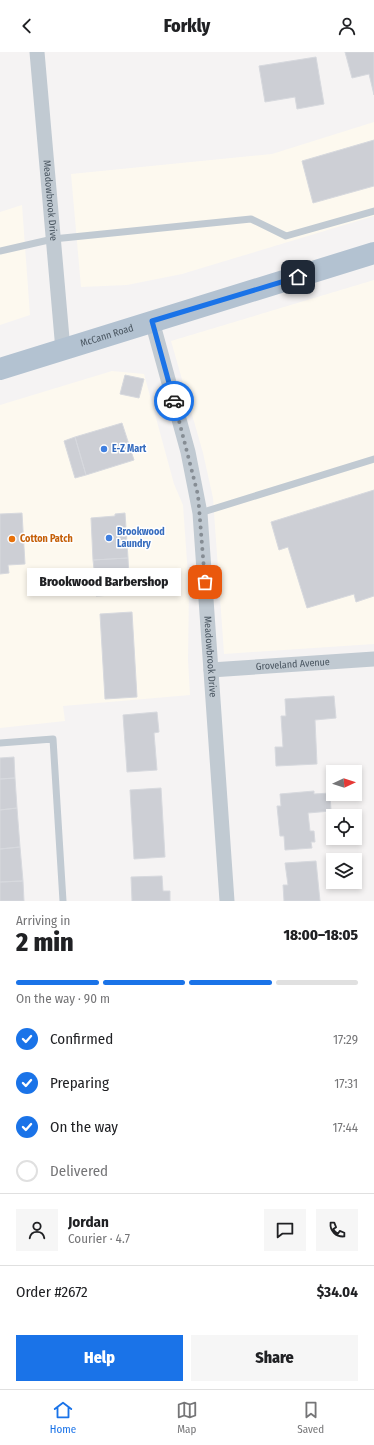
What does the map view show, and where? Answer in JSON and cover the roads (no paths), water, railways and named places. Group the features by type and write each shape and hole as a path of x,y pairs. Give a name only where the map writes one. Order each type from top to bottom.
{"main road":[{"name":"McCann Road","path":"0,369 374,253"}],"street":[{"name":"Meadowbrook Drive","path":"36,52 63,350"},
{"name":"Meadowbrook Drive","path":"152,321 188,452 200,513 227,901"},
{"name":"Groveland Avenue","path":"211,670 374,659"}],"lane":[{"path":"0,251 53,239 251,219 286,236 374,211"},
{"path":"200,513 374,459"},
{"path":"0,743 53,739 64,901"}],"place":[{"name":"E-Z Mart","path":"104,449"},
{"name":"Brookwood Laundry","path":"109,538"},
{"name":"Cotton Patch","path":"12,539"},
{"name":"Brookwood Barbershop","path":"205,582"}]}
